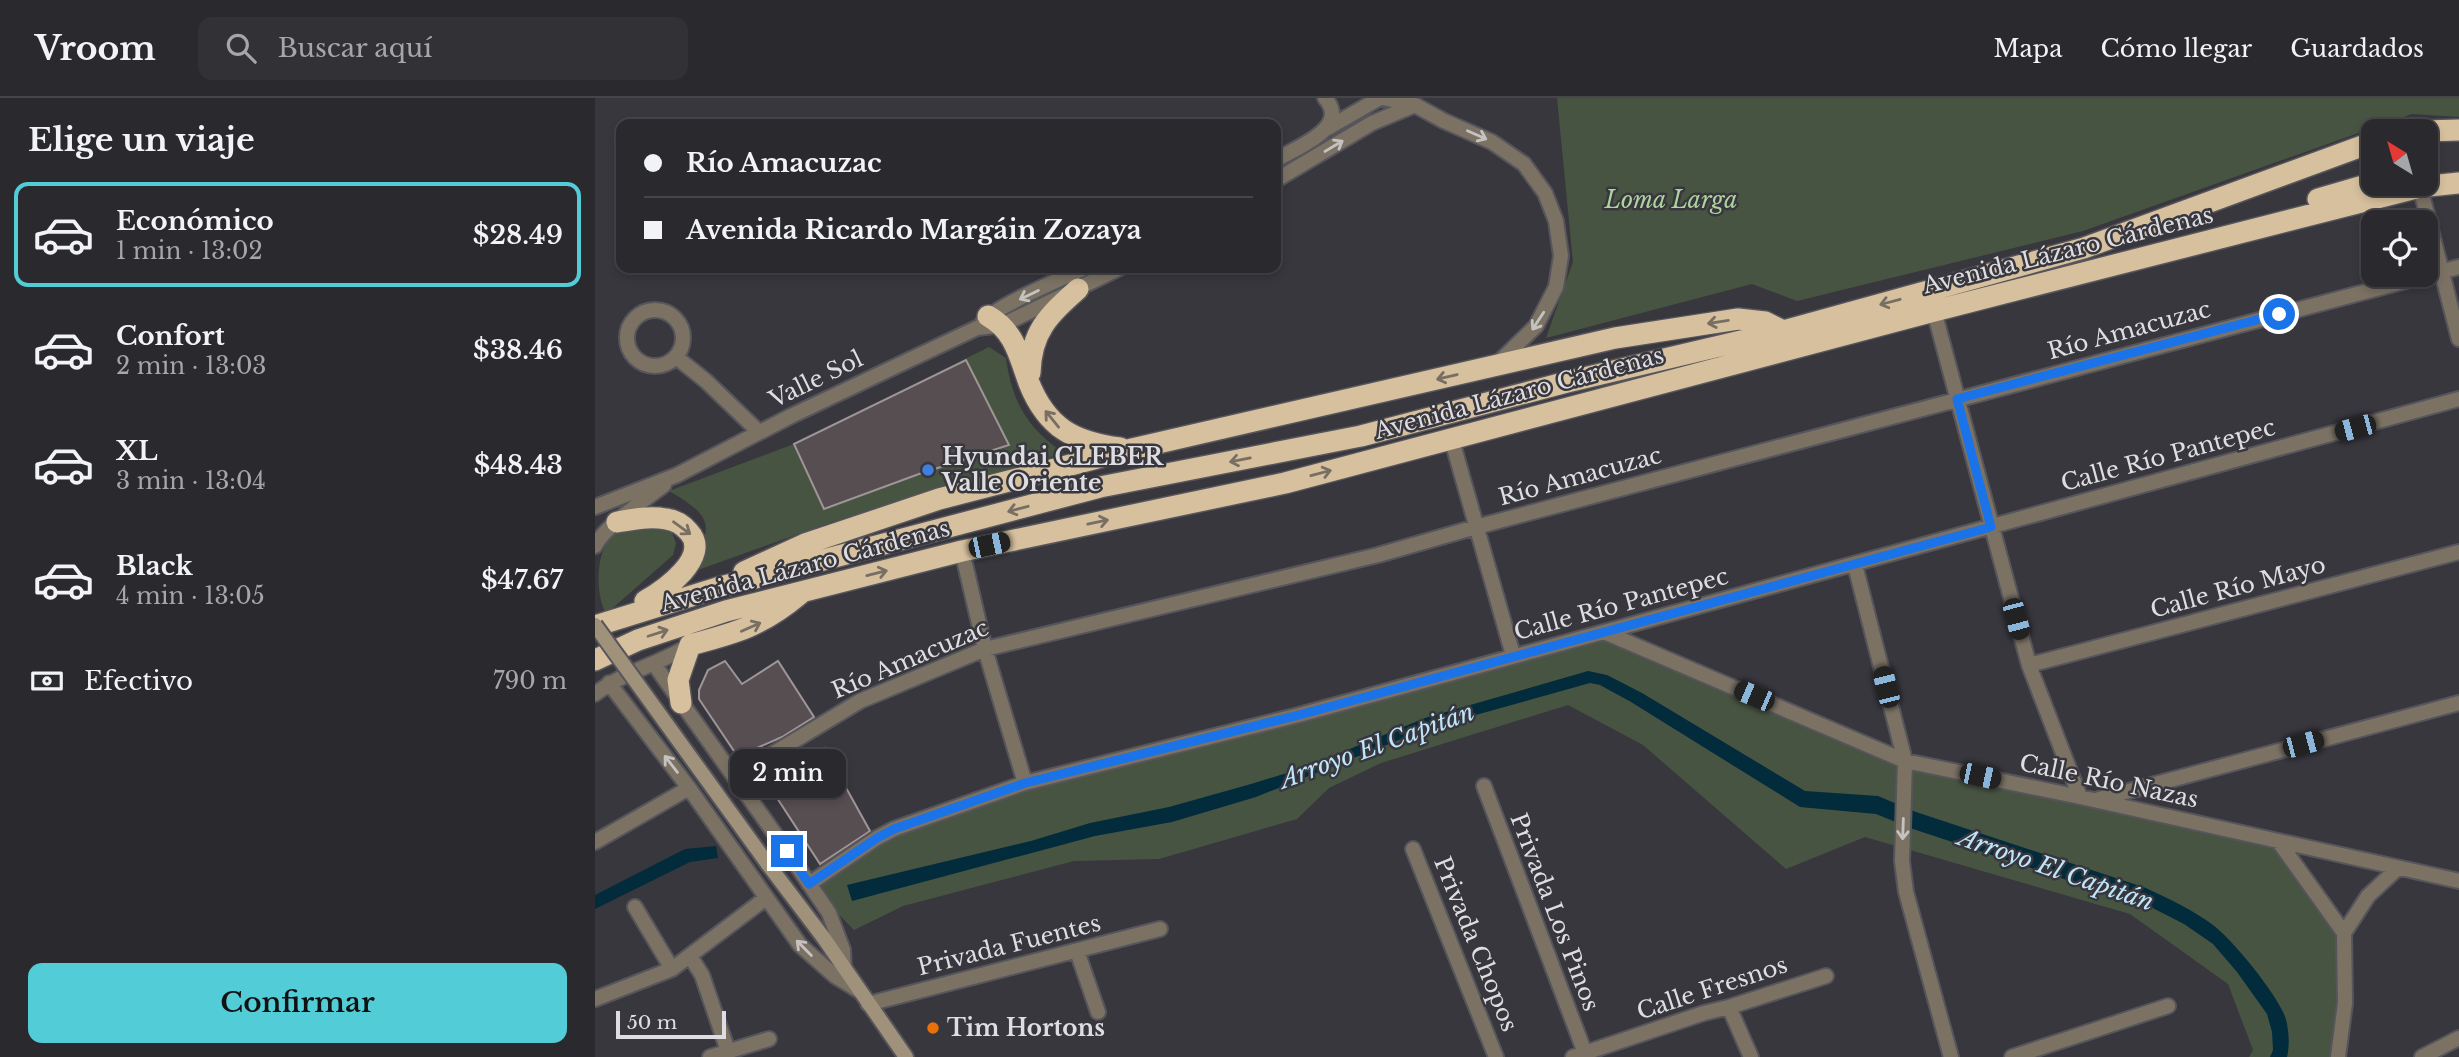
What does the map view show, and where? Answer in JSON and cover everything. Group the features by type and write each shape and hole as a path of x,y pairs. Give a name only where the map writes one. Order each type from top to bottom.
{"highway":[{"path":"2438,131 2459,130"},
{"name":"Avenida Lázaro Cárdenas","path":"599,625 717,588 1100,487 1361,436 1567,382 1783,331 2084,248 2361,146"},
{"path":"2235,192 2251,197 2265,195 2361,160"},
{"name":"Avenida Lázaro Cárdenas","path":"2438,185 2459,183"},
{"path":"2175,250 2191,237 2203,232 2361,186"},
{"name":"Avenida Lázaro Cárdenas","path":"595,660 638,640 726,611 962,551 1285,483 1451,437 2385,196"},
{"path":"1030,385 1031,358 1036,337 1046,318 1078,289"},
{"path":"717,588 775,556 836,533 939,499 1132,449 1615,338 1738,319 1765,322 1783,331"},
{"path":"989,323 1020,352 1030,385 1054,425 1092,444 1132,449"},
{"path":"599,625 666,589 689,564 695,549 693,536 683,525 669,519 649,517 617,522"},
{"path":"681,703 678,680 690,645 756,625 780,612 804,591"}],"street":[{"path":"1325,98 1331,105 1334,117 1328,128"},
{"path":"1281,157 1382,98 1415,105 1492,142 1524,164 1545,193 1556,221 1561,256 1556,287 1536,326 1496,366"},
{"path":"1281,177 1372,123 1415,105"},
{"path":"2422,196 2459,339"},
{"name":"Río Amacuzac","path":"737,781 769,756 860,701 985,649 1378,555 2459,267"},
{"path":"989,323 1076,273"},
{"path":"989,323 1078,289 1110,273"},
{"path":"656,309 673,316 679,323 683,340 676,357 655,366 638,361 627,347 628,328 632,320 647,310 656,309"},
{"path":"1934,311 2029,666 2087,798 2459,703"},
{"name":"Valle Sol","path":"595,507 677,475 759,432 989,323"},
{"path":"676,357 706,381 759,432"},
{"name":"Calle Río Pantepec","path":"809,884 894,829 1025,783 1299,715 2459,399"},
{"path":"1451,437 1513,655"},
{"name":"Valle Sol","path":"596,542 677,475"},
{"path":"962,551 985,649 1025,783"},
{"name":"Calle Río Mayo","path":"2029,666 2459,552"},
{"path":"1855,565 1905,761 1902,862 1906,892 1951,1057"},
{"path":"599,625 907,1057"},
{"name":"Calle Río Nazas","path":"1604,632 1905,761 2087,798 2459,881"},
{"path":"595,694 609,683 690,645"},
{"path":"654,664 809,884 836,927 843,950 844,970"},
{"path":"609,683 689,788 800,945 835,976 858,990"},
{"name":"Privada Los Pinos","path":"1483,786 1579,1055"},
{"path":"595,842 689,788"},
{"path":"2279,842 2344,933"},
{"name":"Privada Chopos","path":"1413,849 1496,1057"},
{"path":"2338,1057 2345,1003 2344,933 2368,896 2398,868"},
{"path":"595,999 672,970 766,898"},
{"path":"635,907 672,970"},
{"name":"Privada Fuentes","path":"868,1004 1160,929"},
{"path":"1077,951 1098,1012"},
{"path":"690,956 702,975 728,1051"},
{"name":"Calle Fresnos","path":"1579,1055 1826,976"},
{"path":"2012,1057 2168,1006"},
{"path":"1728,1007 1751,1057"},
{"path":"2422,1057 2459,1038"},
{"path":"710,1057 769,1039"}],"green space":[{"name":"Loma Larga","path":"1557,98 2459,98 2459,117 2412,114 2398,119 2361,119 2361,132 2083,231 1797,301 1752,284 1546,338 1573,262"},
{"path":"989,347 1006,358 1012,388 1023,413 1040,434 1064,453 832,522 684,575 700,547 706,527 697,510 669,491 794,444"},
{"path":"659,527 672,533 676,543 673,555 606,614 600,595 599,572 600,560 608,540 624,529"},
{"path":"1604,632 1905,761 2279,842 2344,933 2338,1057 2249,1057 2253,1050 2228,984 2130,914 1865,837 1786,869 1643,745 1568,705 1381,763 1329,788 1297,819 1159,859 1074,861 903,906 854,930 809,884 877,838 1025,783"}],"water":[{"name":"Arroyo El Capitán","path":"1588,671 1607,675 1642,693 1805,791 1878,796 1916,812 2146,888 2189,910 2221,932 2271,992 2287,1024 2287,1057 2270,1057 2273,1050 2272,1032 2267,1014 2213,944 2184,924 2137,900 2097,890 1913,829 1876,814 1800,807 1631,702 1600,685 1590,683 1429,728 1256,797 1172,822 1095,836 852,901 847,885 1031,841 1090,823 1169,807 1251,784 1306,767 1425,718"},
{"path":"716,846 718,858 690,862 595,909 595,895 685,849"}],"building":[{"path":"966,360 1009,445 824,509 794,444"},
{"path":"725,661 742,684 778,661 814,717 782,737 750,751 734,751 699,699 699,690 708,670"},
{"path":"824,748 870,831 820,864 768,784"}],"place":[{"name":"Hyundai CLEBER Valle Oriente","path":"928,470"},
{"name":"Tim Hortons","path":"933,1028"}],"route":[{"path":"787,851 809,884 894,829 1025,783 1299,715 1991,527 1957,399 2279,314"}]}
